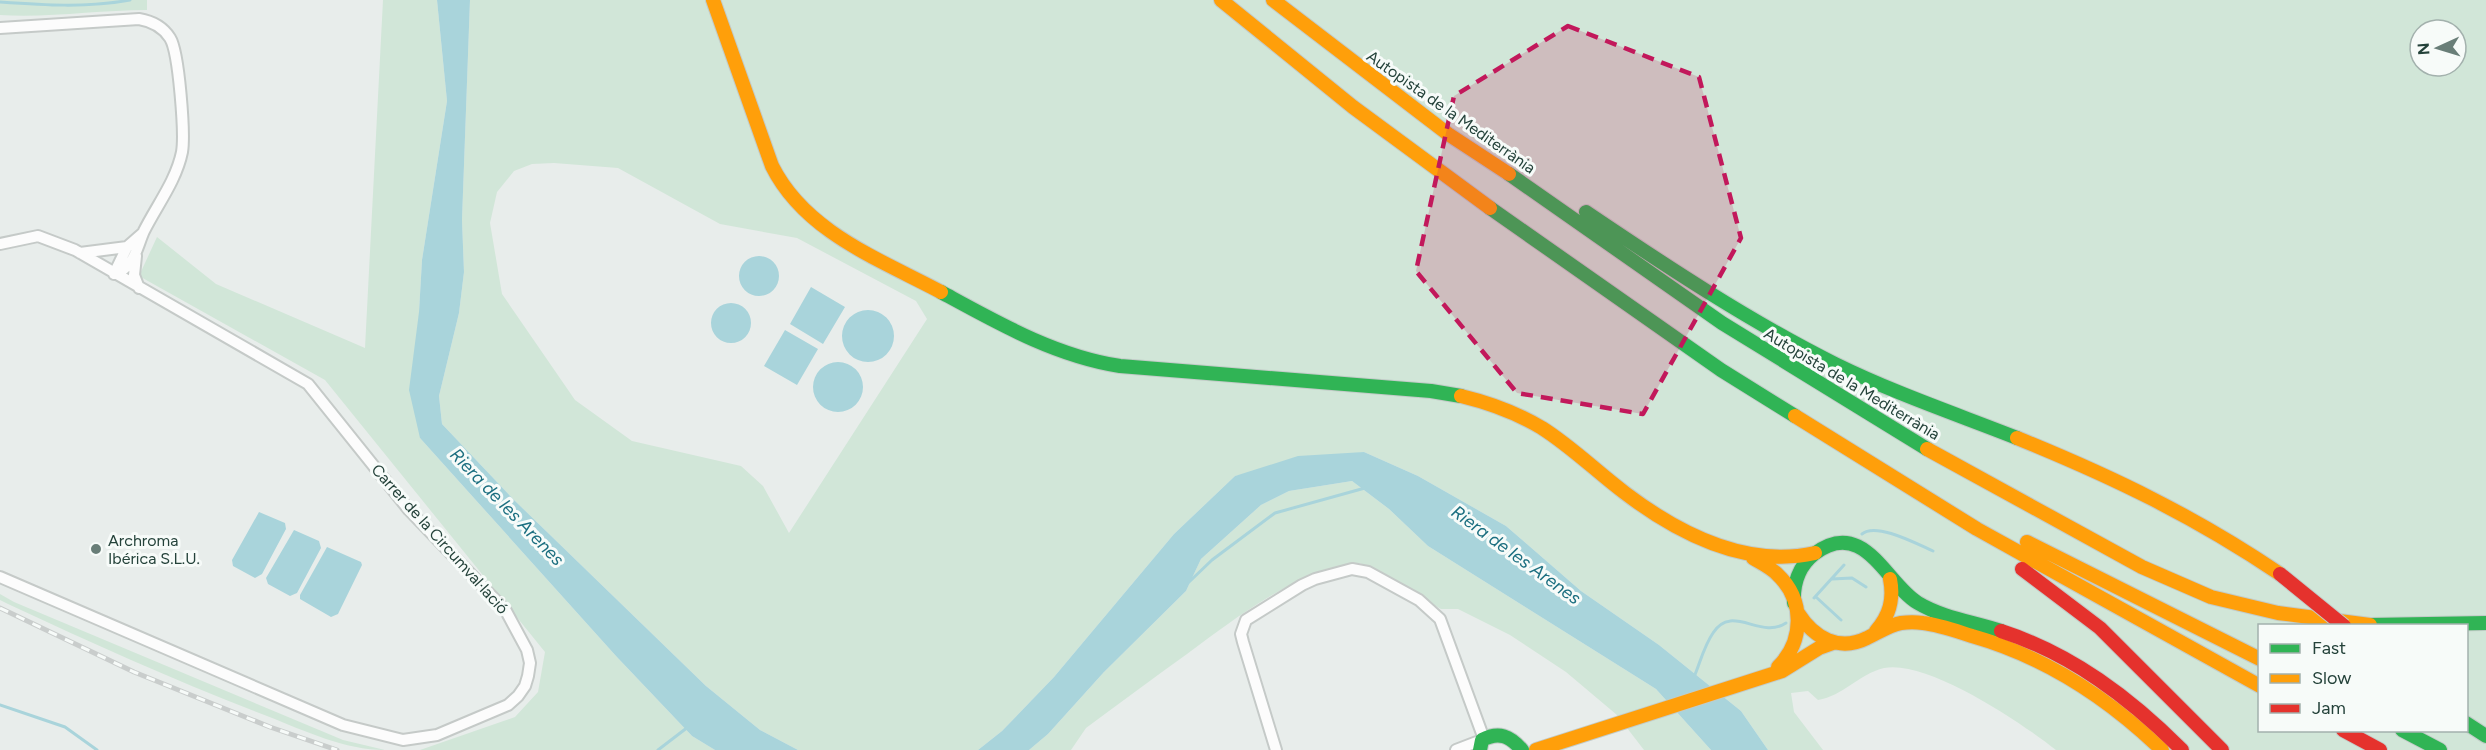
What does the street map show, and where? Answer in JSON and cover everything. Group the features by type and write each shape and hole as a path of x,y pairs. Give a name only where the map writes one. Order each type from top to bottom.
{"main road":[{"path":"713,0 772,166 790,197 813,219 835,235 972,309 1047,347 1095,362 1120,366 1431,391 1492,403 1543,429 1627,494 1659,516 1697,535 1745,553 1775,558 1815,553 1840,544 1860,547 1877,558 1905,595 1919,605 2019,636 2082,667 2127,698 2182,750"},
{"path":"1221,0 1353,106 1449,179 1722,370 1906,486 2056,574 2258,685"},
{"name":"Autopista de la Mediterrània","path":"1273,0 1448,134 1539,194 1625,257 1732,330 1921,446 2087,539 2165,578 2211,597 2278,613 2331,618 2361,624"},
{"path":"1539,194 1586,212 1675,272 1844,368 2024,441 2131,488 2195,521 2280,574 2342,624"},
{"path":"1887,472 1932,490 2025,541 2258,658"},
{"path":"1906,486 1923,508 2010,560 2100,628 2222,750"},
{"path":"1745,553 1780,578 1806,627 1814,634 1833,643"},
{"path":"1764,676 1792,653 1799,632 1794,590 1797,575 1815,553"},
{"path":"1869,637 1885,621 1890,612 1893,596 1889,575"},
{"path":"2331,618 2367,614 2486,612"},
{"path":"1536,750 1566,746 1609,727 1789,668 1815,650 1833,643 1853,643 1900,623 1927,623 2018,651 2056,668 2092,689 2132,721 2162,750"},
{"name":"Autopista de la Mediterrània","path":"2426,624 2486,623"},
{"path":"2468,724 2486,736"},
{"path":"2347,732 2380,750"},
{"path":"2406,732 2440,750"},
{"path":"1482,743 1493,734 1507,735 1522,750"}],"street":[{"path":"0,28 139,19 156,24 170,38 174,48 180,98 182,151 172,180 144,233 114,274"},
{"name":"Carrer de la Circumval·lació","path":"0,244 38,236 80,253 308,384 410,510 506,611 519,633 530,663 525,686 518,696 495,711 437,735 403,740 343,725 0,577"},
{"path":"80,253 132,250"},
{"path":"132,250 134,276 139,288"},
{"path":"1276,750 1243,642 1243,627 1252,615 1302,585 1352,569 1368,572 1419,600 1440,619 1482,743 1462,749"}],"highlighted area":[{"path":"1568,26 1699,77 1741,238 1643,414 1517,393 1416,271 1454,96"}],"green space":[{"path":"0,0 147,0 147,10 0,15"},
{"path":"383,0 437,0 447,101 422,260 419,312 420,438 616,656 692,736 715,750 420,750 515,717 538,692 545,652 325,380 139,276 157,237 216,284 365,348"},
{"path":"470,0 2486,0 2486,750 2056,750 1998,710 1948,683 1924,673 1902,668 1884,668 1827,698 1818,700 1808,691 1791,693 1794,712 1823,750 1768,750 1741,711 1659,645 1581,591 1506,526 1418,476 1364,452 1235,476 1174,534 1054,677 1002,731 978,750 798,750 760,730 706,686 513,499 442,424 439,396 459,313 464,272 462,220","holes":["554,163 618,168 720,224 797,238 916,301 927,319 789,533 763,486 741,466 632,441 575,400 502,294 490,223 497,192 514,171 532,164"]},
{"path":"1352,481 1389,509 1428,546 1656,689 1711,750 1644,750 1617,715 1566,672 1510,635 1458,609 1441,609 1360,563 1336,567 1313,575 1268,597 1086,728 1071,750 1029,750 1048,734 1104,672 1186,591 1201,559 1261,505 1289,491"},
{"path":"0,594 14,602 343,740 385,750 355,747 325,739 234,703 8,604 0,600"}],"water":[{"path":"437,0 470,0 462,220 464,272 459,313 439,396 442,424 513,499 706,686 760,730 798,750 715,750 692,736 616,656 420,438 409,390 419,312 422,260 447,101"},
{"path":"759,256 767,257 773,262 778,268 778,284 773,290 767,295 759,296 751,295 745,290 740,284 739,276 740,268 745,262 751,257"},
{"path":"811,287 845,307 823,344 790,324"},
{"path":"731,303 739,304 745,309 750,315 750,331 745,337 739,342 731,343 723,342 717,337 712,331 711,323 712,315 717,309 723,304"},
{"path":"868,310 878,312 886,318 892,326 894,336 892,346 886,354 878,360 868,362 858,360 850,354 844,346 842,336 844,326 850,318 858,312"},
{"path":"785,330 818,349 797,385 764,366"},
{"path":"833,362 843,362 856,369 863,382 863,392 856,405 843,412 833,412 824,408 817,401 813,392 813,382 817,373 824,366"},
{"path":"1364,452 1418,476 1506,526 1581,591 1659,645 1741,711 1768,750 1711,750 1656,689 1428,546 1389,509 1352,481 1289,491 1261,505 1201,559 1186,591 1104,672 1048,734 1029,750 978,750 1002,731 1054,677 1174,534 1235,476 1298,456"},
{"path":"259,512 285,523 286,529 262,574 255,578 233,566 232,560"},
{"path":"294,530 319,541 321,548 297,593 290,596 268,584 266,578"},
{"path":"327,547 361,562 362,565 338,614 331,617 300,599 300,595"}],"waterway":[{"path":"0,2 81,5 130,0"},
{"name":"Riera de les Arenes","path":"1189,582 1212,560 1275,513 1365,488"},
{"path":"1862,534 1868,531 1886,532 1933,551"},
{"path":"1814,598 1844,565"},
{"path":"1832,579 1852,578 1866,587"},
{"path":"1816,597 1841,620"},
{"path":"1694,677 1707,643 1721,625 1729,621 1738,621 1766,628 1786,623"},
{"path":"0,705 65,727 97,750"},
{"path":"658,750 688,727"}],"railway":[{"path":"0,608 134,672 270,727 337,750"}],"traffic: fast":[{"path":"1509,174 1722,323 1927,449"},
{"path":"1490,208 1721,370 1795,416"},
{"path":"1586,212 1708,292 1771,330 1835,364 1925,403 2017,438"},
{"path":"941,292 1028,337 1073,355 1120,366 1431,391 1461,396"},
{"path":"1794,603 1798,576 1804,564 1814,554 1832,544 1847,543 1873,557 1906,594 1918,603 1948,616 2001,631"},
{"path":"2428,624 2486,623"},
{"path":"2468,724 2486,736"},
{"path":"2406,732 2440,750"},
{"path":"1480,750 1482,740 1494,736 1509,738 1522,750"}],"traffic: slow":[{"path":"713,0 772,166 786,189 804,209 846,241 941,292"},
{"path":"1221,0 1353,107 1490,208"},
{"path":"1273,0 1448,134 1509,174"},
{"path":"1461,396 1503,409 1542,428 1646,508 1691,534 1715,544 1764,556 1815,553"},
{"path":"1795,416 1977,529 2258,685"},
{"path":"2017,438 2152,499 2216,534 2280,574"},
{"path":"1927,449 2142,567 2211,597 2278,613 2362,624"},
{"path":"2027,542 2258,658"},
{"path":"1753,558 1768,567 1786,584 1793,596 1796,608 1798,620 1793,645 1787,657 1778,667"},
{"path":"1876,631 1885,619 1890,606 1890,579"},
{"path":"1798,613 1819,636 1837,643 1857,642 1892,625 1912,622 1942,627 1999,645 2025,655 2074,681 2120,713 2162,750"},
{"path":"1536,750 1782,671 1819,648 1833,643"}],"traffic: jam":[{"path":"2022,569 2100,628 2222,750"},
{"path":"2280,574 2342,624"},
{"path":"2001,631 2052,652 2099,680 2142,713 2182,750"},
{"path":"2347,732 2380,750"}],"place":[{"name":"Archroma Ibérica S.L.U.","path":"96,549"}]}
